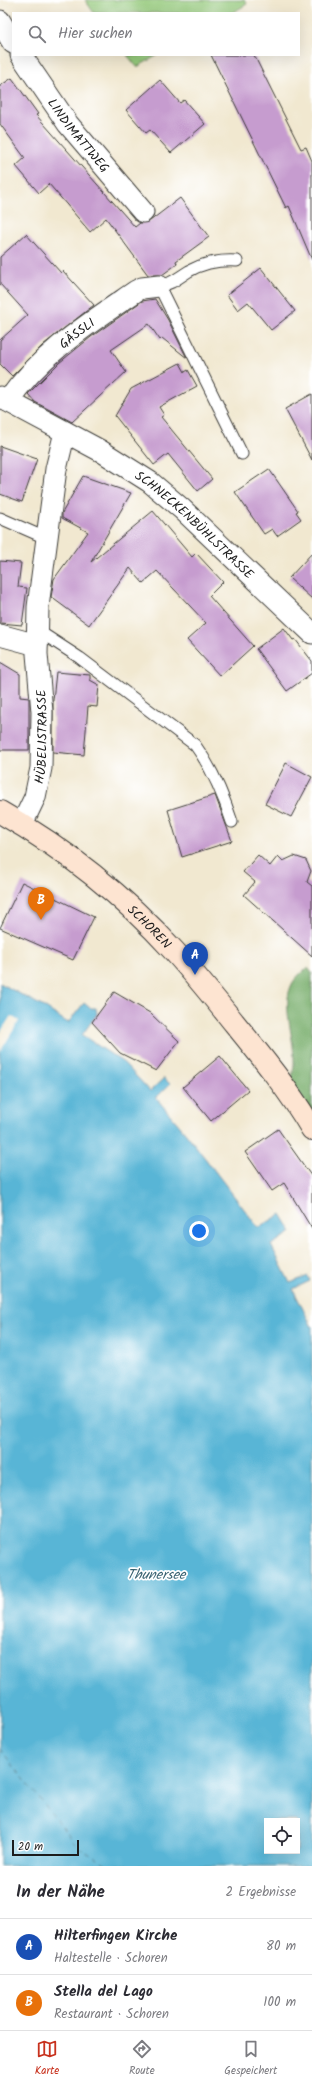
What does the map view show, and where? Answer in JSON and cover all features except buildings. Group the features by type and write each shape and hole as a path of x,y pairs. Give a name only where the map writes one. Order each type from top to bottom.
{"main road":[{"name":"SCHOREN","path":"0,812 22,824 92,873 139,915 174,951 243,1035 286,1090 312,1129"}],"street":[{"path":"0,21 12,41"},
{"name":"LINDIMATTWEG","path":"22,56 68,124 143,212"},
{"name":"GÄSSLI","path":"4,399 41,363 91,322 136,291 142,288 159,286"},
{"name":"SCHNECKENBÜHLSTRASSE","path":"4,399 133,470 150,482 182,509 312,633"},
{"name":"HÜBELISTRASSE","path":"22,824 35,797 42,755 42,712 37,637 38,606 56,469 65,432"},
{"path":"0,635 37,637"}],"lane":[{"name":"GÄSSLI","path":"159,286 171,282 190,270 217,260 237,261"},
{"path":"159,286 242,454"},
{"path":"0,518 48,539"},
{"path":"37,637 80,658 195,745 207,760 222,793 232,822"}],"green space":[{"path":"85,0 245,0 247,4 234,12 93,12"},
{"path":"128,56 156,56 137,67"},
{"path":"308,968 312,973 312,1129 286,1090 293,1075 294,1058 288,1008 289,993 295,979"}],"water":[{"name":"Thunersee","path":"0,983 44,1007 68,1023 84,1003 90,1008 96,1008 97,1014 82,1035 124,1063 150,1091 164,1078 170,1084 156,1098 185,1132 257,1226 260,1227 281,1214 292,1232 271,1245 290,1283 308,1276 310,1281 293,1289 312,1327 312,1866 0,1866"}],"pier":[{"path":"11,1016 19,1021 0,1052 0,1033"}],"ferry route":[{"path":"0,1749 79,1848 110,1866"}],"place":[{"name":"Stella del Lago","path":"41,920"},
{"name":"Hilterfingen Kirche","path":"195,975"}]}
